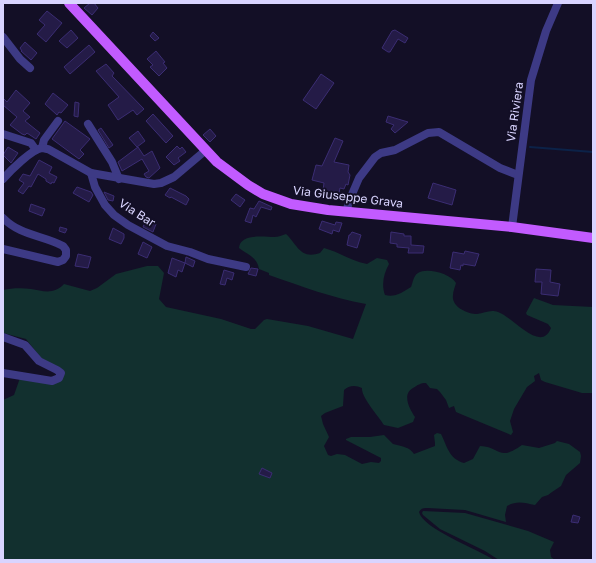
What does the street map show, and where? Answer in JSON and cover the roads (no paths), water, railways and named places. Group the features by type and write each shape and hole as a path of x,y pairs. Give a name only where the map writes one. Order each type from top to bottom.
{"main road":[{"name":"Via Giuseppe Grava","path":"69,3 206,150 230,173 263,194 291,204 346,212 512,227 593,238"}],"street":[{"name":"Via Riviera","path":"512,227 531,80 546,32 558,3"},
{"path":"3,37 30,68"},
{"path":"3,179 39,149 58,121"},
{"path":"88,124 112,162 120,178"},
{"path":"346,212 359,178 375,157 381,153 395,150 428,133 439,132 500,168 518,175"},
{"path":"3,134 31,143 39,149 48,149 91,173 154,184 161,183 174,177 206,150"},
{"name":"Via Bar","path":"91,173 95,187 105,205 114,215 128,225 167,246 190,252 208,259 246,267"},
{"path":"3,218 25,234 63,246 66,250 66,256 63,260 58,262 3,249"},
{"path":"3,337 25,345 40,361 57,370 61,374 59,378 52,381 3,373"}],"waterway":[{"path":"530,147 593,152"}]}
